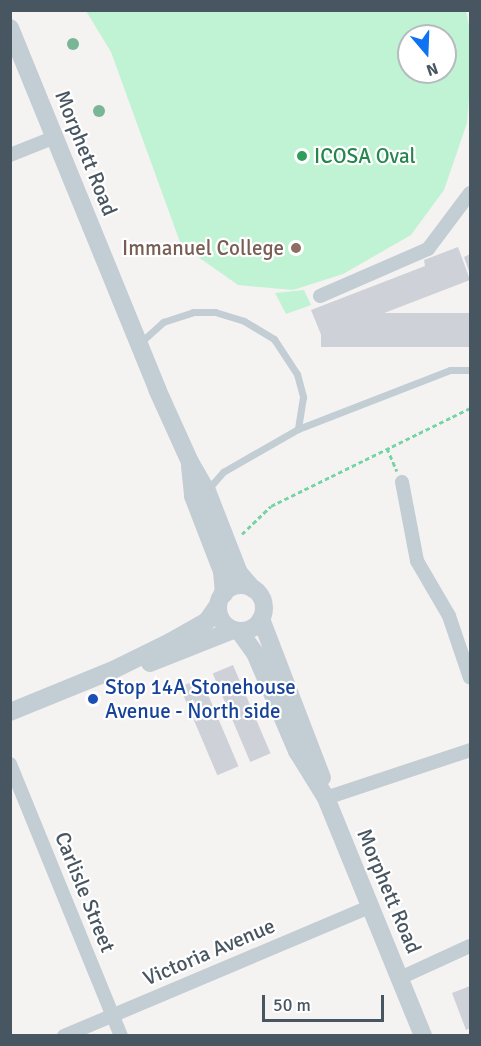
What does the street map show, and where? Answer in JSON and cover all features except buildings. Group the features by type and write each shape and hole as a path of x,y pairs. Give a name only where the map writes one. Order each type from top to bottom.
{"street":[{"name":"Morphett Road","path":"10,28 139,344 190,462 207,491 239,573 253,589"},
{"path":"10,156 56,137"},
{"path":"320,296 428,249 471,193"},
{"name":"Morphett Road","path":"190,462 193,496 222,572 221,599"},
{"path":"402,482 417,561 449,616 471,678"},
{"path":"10,712 113,670 207,621 221,599 236,586 253,589 264,602 261,619 256,626 236,630 149,663 113,670"},
{"path":"221,599 223,623 236,630"},
{"name":"Morphett Road","path":"261,619 321,771 326,798"},
{"name":"Morphett Road","path":"236,630 255,653 297,751 326,798 423,1035"},
{"path":"326,798 471,750"},
{"name":"Carlisle Street","path":"10,764 121,1035"},
{"name":"Victoria Avenue","path":"64,1035 370,907"},
{"path":"400,978 471,946"}],"lane":[{"path":"139,344 163,322 193,312 215,312 244,321 274,339 297,374 303,397 298,429"},
{"path":"207,491 223,472 298,429 450,370 471,370"}],"path":[{"path":"240,535 271,506 471,408"},
{"path":"387,448 402,482"}],"green space":[{"name":"ICOSA Oval","path":"86,11 466,11 470,31 467,123 444,190 411,235 343,274 293,290 238,285 181,245 111,52"},
{"path":"304,290 311,305 286,314 275,293"}],"place":[{"name":"ICOSA Oval","path":"302,156"},
{"name":"Immanuel College","path":"296,248"},
{"name":"Stop 14A Stonehouse Avenue - North side","path":"93,699"}]}
